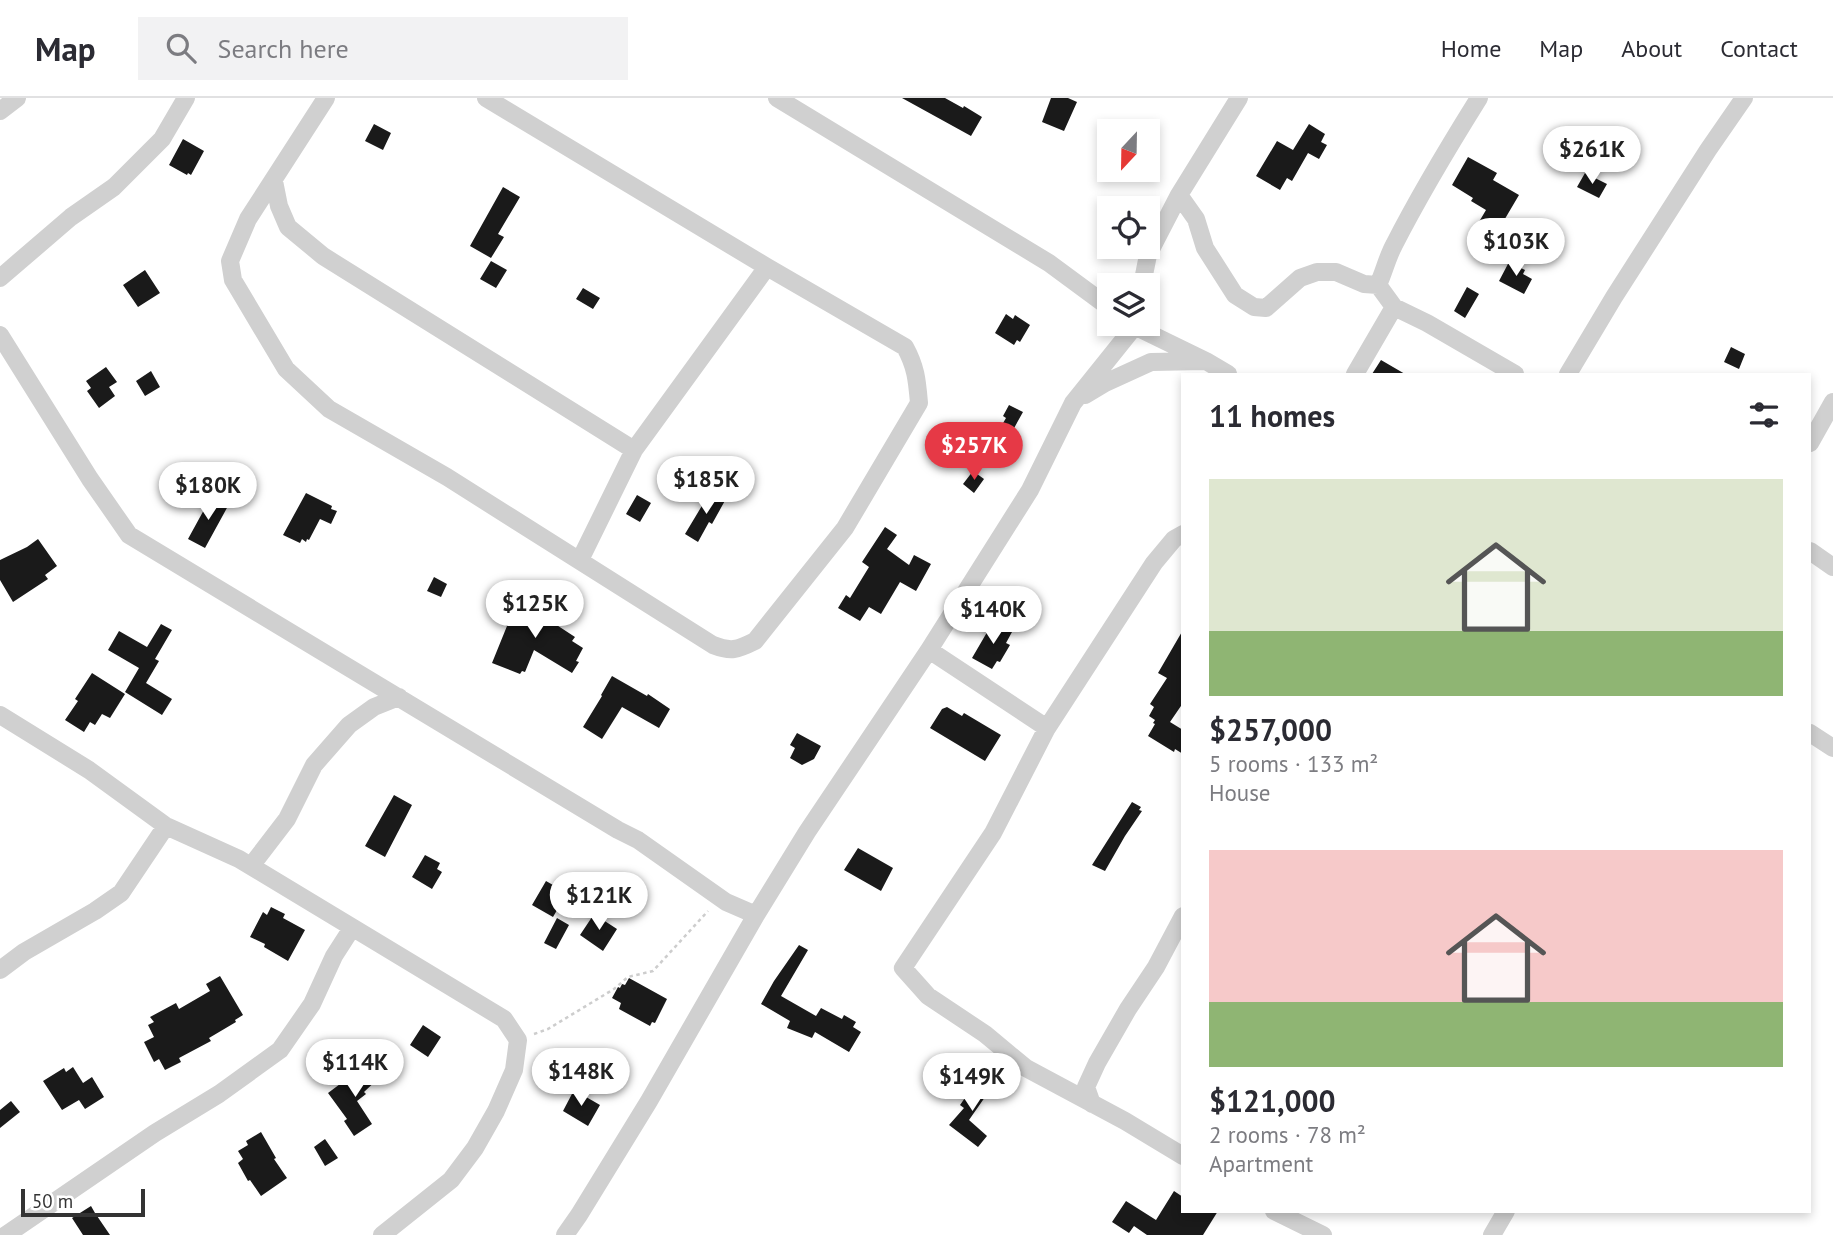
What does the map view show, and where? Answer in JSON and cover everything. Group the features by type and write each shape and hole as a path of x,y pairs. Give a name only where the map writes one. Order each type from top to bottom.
{"street":[{"path":"0,111 17,98"},
{"path":"0,278 71,216 114,187 162,139 186,98"},
{"path":"326,98 248,219 230,261 233,280 286,369 329,409 447,477 713,645 730,650 741,648 755,641 845,528 919,403 914,365 905,347 486,98"},
{"path":"777,98 1049,263 1097,298"},
{"path":"1144,273 1148,255 1179,195 1239,98"},
{"path":"1378,285 1398,236 1479,98"},
{"path":"1569,373 1614,297 1744,98"},
{"path":"274,181 279,206 288,227 323,256 634,450"},
{"path":"1179,195 1196,219 1213,263 1235,295 1254,307 1266,309 1300,278 1318,272 1336,272 1364,284 1378,285 1394,307 1513,373"},
{"path":"580,560 634,450 767,267"},
{"path":"1356,373 1394,307"},
{"path":"0,335 129,536 638,840 726,902 755,915"},
{"path":"565,1235 649,1101 755,915 929,650 1030,490 1073,403 1125,336"},
{"path":"1155,336 1226,373"},
{"path":"1073,403 1105,383 1151,362 1206,361"},
{"path":"1811,441 1833,402"},
{"path":"1181,535 1174,539 1154,563 1047,728 993,833 903,968 928,996 985,1034 1026,1068 1125,1121 1181,1156"},
{"path":"1811,552 1833,567"},
{"path":"929,650 1047,728"},
{"path":"251,866 287,819 314,765 349,725 374,707 399,697"},
{"path":"0,715 89,770 166,826 251,866 504,1019 518,1040 514,1070 496,1111 475,1148 451,1180 382,1235"},
{"path":"1811,734 1833,748"},
{"path":"0,970 24,952 121,893 166,826"},
{"path":"1092,1104 1086,1087 1097,1063 1156,967 1181,920"},
{"path":"6,1235 155,1133 219,1094 280,1050 312,1004 334,956 352,928"},
{"path":"1278,1213 1323,1235"},
{"path":"1492,1235 1505,1213"}],"path":[{"path":"518,1040 548,1029 614,989 628,977 653,971 705,912 726,902"}],"building":[{"path":"902,98 945,98 982,117 971,136"},
{"path":"1051,98 1068,98 1077,102 1064,131 1042,122"},
{"path":"374,124 391,133 383,150 365,141"},
{"path":"1309,124 1325,134 1321,142 1327,145 1319,159 1308,153 1292,181 1287,178 1280,190 1256,176 1277,141 1293,150"},
{"path":"183,139 204,151 191,175 169,165"},
{"path":"1468,157 1497,173 1493,180 1519,195 1496,234 1506,239 1493,261 1473,249 1480,236 1473,232 1486,210 1452,185"},
{"path":"1585,173 1607,184 1599,198 1577,187"},
{"path":"503,187 520,197 498,234 504,237 491,258 470,246"},
{"path":"491,261 507,270 496,288 480,279"},
{"path":"1509,262 1525,270 1523,274 1532,279 1524,294 1499,281"},
{"path":"145,270 160,293 138,307 123,285"},
{"path":"1467,287 1479,294 1465,318 1454,311"},
{"path":"583,288 600,298 593,309 576,299"},
{"path":"1006,314 1013,319 1015,315 1030,325 1020,342 1017,340 1014,345 995,333"},
{"path":"1731,347 1745,354 1739,369 1724,362"},
{"path":"1381,360 1403,373 1373,373"},
{"path":"106,367 117,382 109,387 115,396 99,408 87,391 91,388 86,381"},
{"path":"151,371 160,387 145,396 136,381"},
{"path":"1009,405 1023,412 1003,448 992,442 1006,418 1003,416"},
{"path":"973,471 984,479 974,493 963,484"},
{"path":"714,490 727,497 698,542 685,534"},
{"path":"306,493 337,511 331,524 320,519 309,540 306,542 302,539 300,543 283,535"},
{"path":"637,495 651,503 640,522 626,514"},
{"path":"211,497 228,506 205,548 188,539"},
{"path":"885,527 897,535 887,549 909,565 914,555 931,564 916,591 900,582 881,614 869,607 860,621 838,608 846,595 850,598 869,567 862,562"},
{"path":"38,539 57,566 45,575 48,579 13,602 0,580 0,560"},
{"path":"434,577 447,584 441,597 427,591"},
{"path":"519,598 535,609 537,605 552,615 549,620 575,637 572,641 583,648 572,673 534,650 525,672 520,674 492,663 507,626 502,623"},
{"path":"993,622 1012,632 1006,643 1010,645 1000,662 997,661 992,669 972,658"},
{"path":"161,624 172,630 155,659 159,661 146,683 172,699 162,715 125,692 139,668 108,650 119,631 147,647"},
{"path":"1181,633 1181,706 1170,722 1181,729 1181,753 1175,749 1174,752 1148,736 1155,724 1155,720 1149,716 1154,707 1150,704 1167,678 1158,673"},
{"path":"92,673 125,694 110,718 102,714 95,725 90,722 84,732 65,720"},
{"path":"612,676 647,696 648,694 670,709 659,728 622,707 602,739 583,727"},
{"path":"947,707 962,716 964,713 1001,735 985,761 930,728 942,709"},
{"path":"797,733 821,746 814,759 802,765 790,758 795,748 790,745"},
{"path":"394,795 412,805 385,857 365,846"},
{"path":"1132,802 1141,807 1139,810 1142,811 1105,871 1092,865"},
{"path":"858,848 893,868 881,891 844,870"},
{"path":"425,855 440,863 437,869 442,872 432,889 412,877"},
{"path":"546,881 567,893 553,917 532,905"},
{"path":"271,907 285,914 283,918 305,930 288,961 250,937 263,912 267,915"},
{"path":"594,914 617,929 603,951 580,935"},
{"path":"557,918 569,925 556,949 544,943"},
{"path":"799,945 808,950 781,996 816,1016 821,1008 842,1019 844,1015 856,1022 853,1027 861,1032 849,1052 815,1032 812,1038 787,1028 790,1021 761,1004"},
{"path":"220,976 243,1015 209,1038 211,1041 179,1058 181,1062 165,1070 159,1059 154,1062 144,1042 154,1037 148,1025 154,1022 150,1017 176,1003 179,1009 210,991 206,984"},
{"path":"629,978 667,999 655,1023 652,1022 650,1026 619,1009 621,1003 612,998 618,987 625,985"},
{"path":"423,1025 441,1037 428,1057 410,1045"},
{"path":"369,1065 381,1076 357,1101 372,1124 354,1136 344,1121 347,1119 328,1093 352,1075 354,1079"},
{"path":"73,1067 83,1083 92,1077 104,1097 85,1109 79,1100 62,1110 43,1081 64,1068 66,1072"},
{"path":"979,1078 992,1087 969,1120 987,1136 978,1147 949,1125 964,1108 960,1105"},
{"path":"574,1090 600,1105 588,1126 563,1111"},
{"path":"11,1101 20,1112 0,1128 0,1110"},
{"path":"261,1132 287,1178 261,1196 238,1163 243,1159 238,1151 248,1145 246,1141"},
{"path":"325,1139 338,1158 325,1166 314,1147"},
{"path":"1174,1191 1181,1196 1181,1213 1217,1213 1203,1235 1147,1235 1134,1226 1129,1233 1112,1222 1126,1201 1156,1220"},
{"path":"91,1206 110,1235 83,1235 72,1218"}]}
